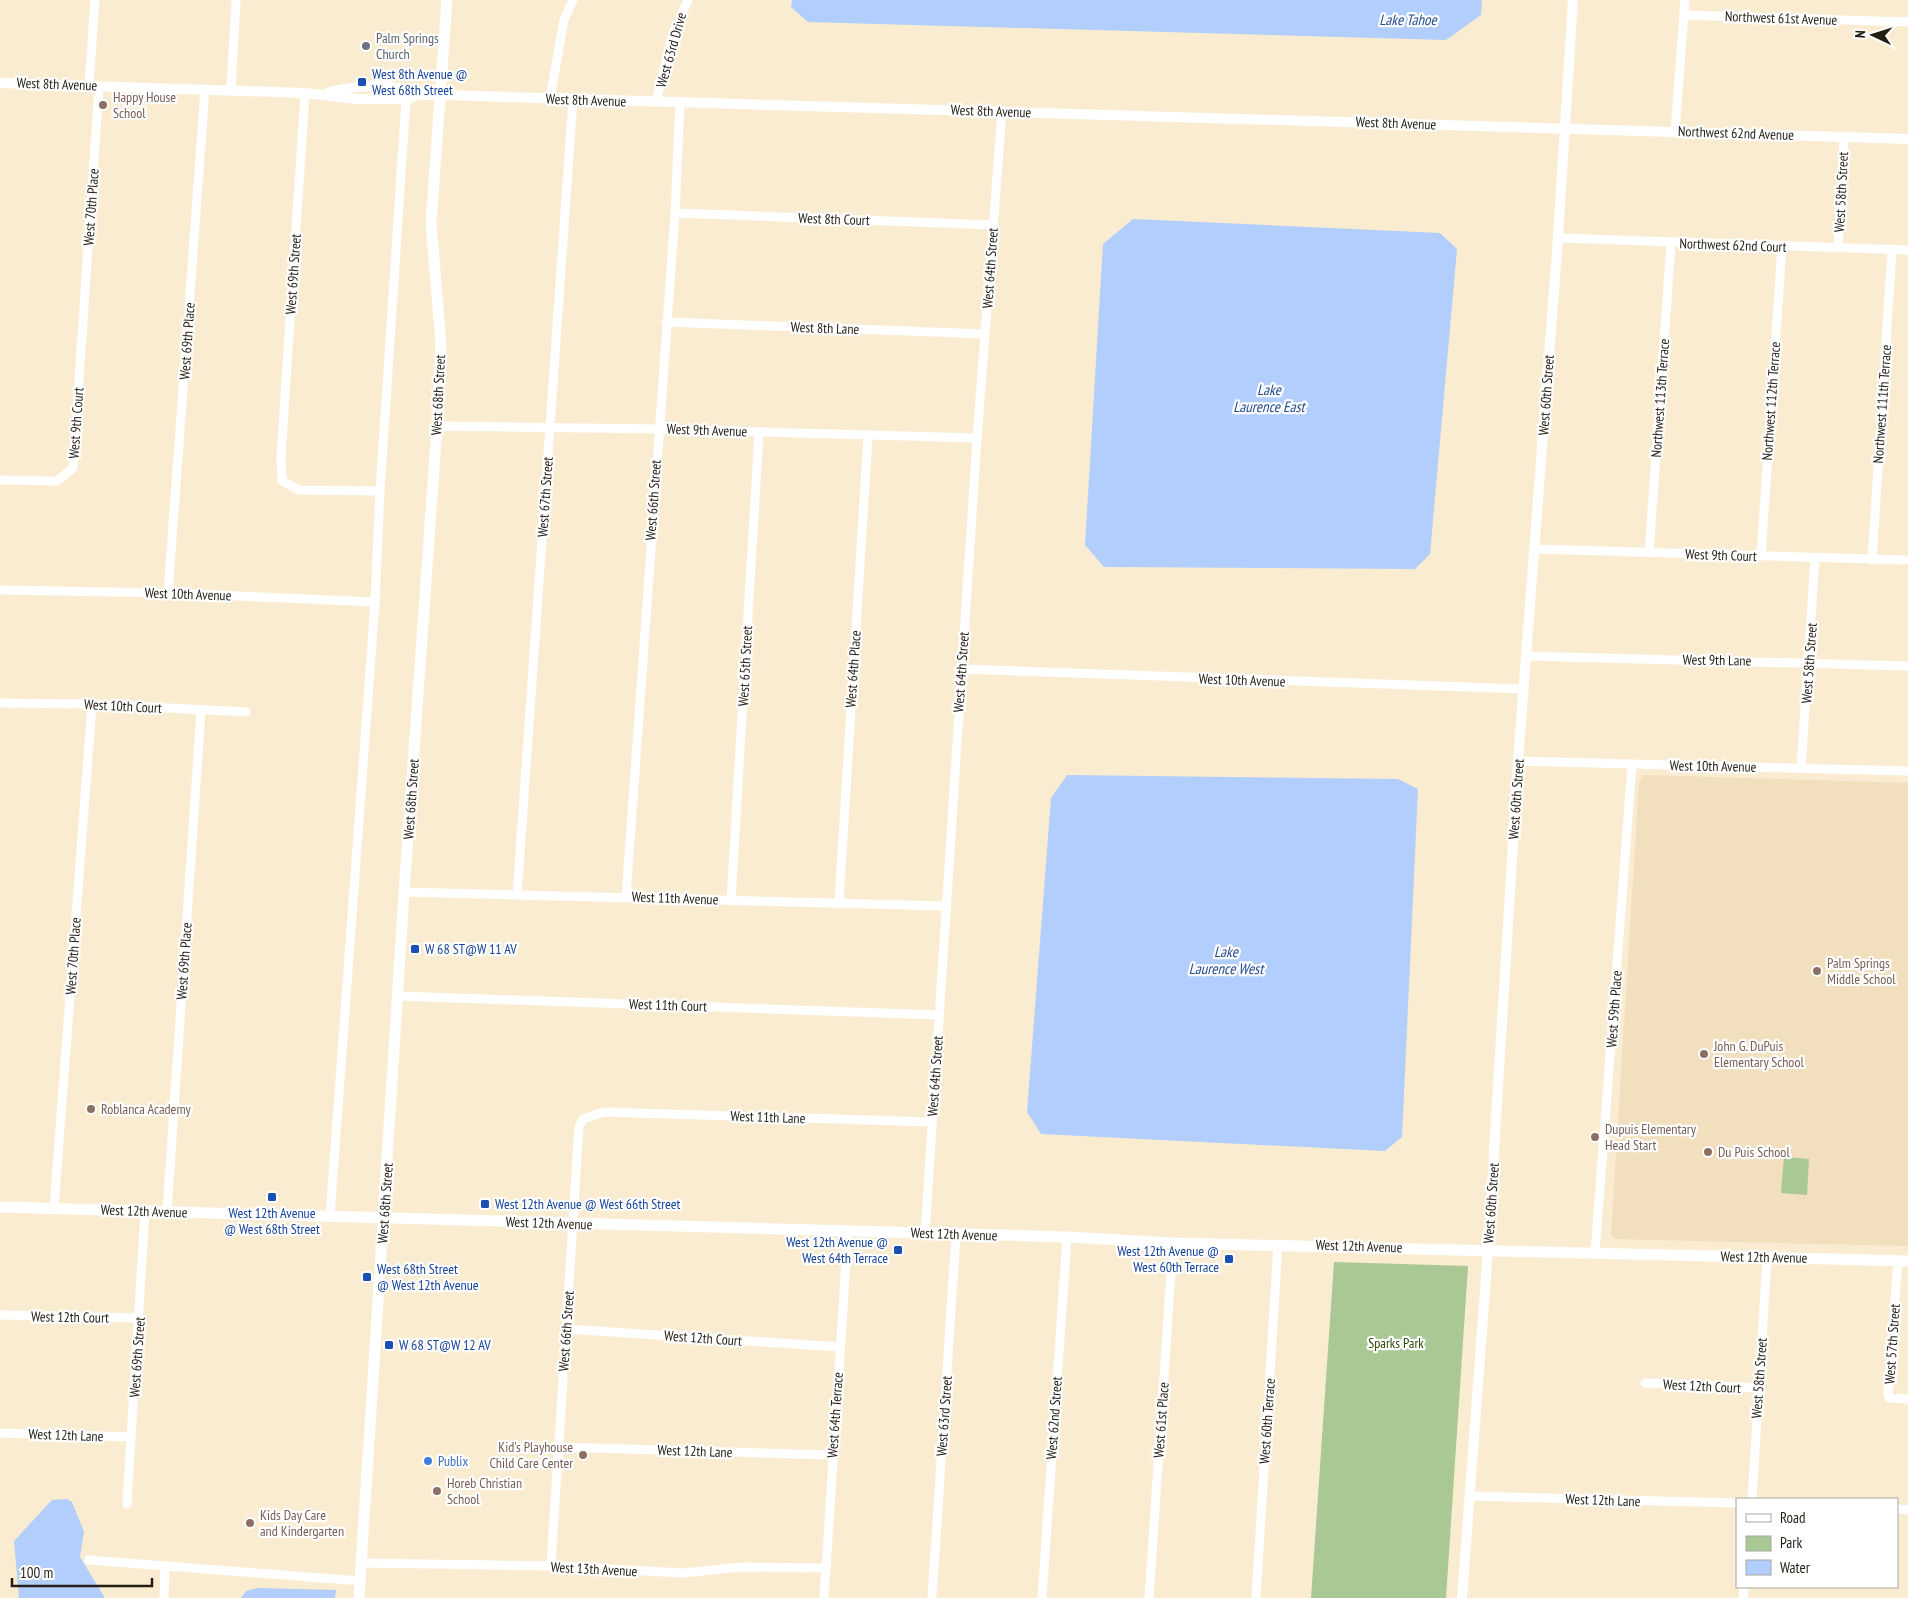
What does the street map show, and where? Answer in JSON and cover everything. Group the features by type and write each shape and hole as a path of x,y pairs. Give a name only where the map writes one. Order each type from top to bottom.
{"main road":[{"name":"West 68th Street","path":"359,1598 404,892 437,426 441,344 431,223 448,1"},
{"name":"West 12th Avenue","path":"0,1207 1067,1237 1173,1243 1278,1244 1903,1261"}],"street":[{"name":"West 70th Place","path":"83,329 94,85 95,0"},
{"path":"231,89 236,0"},
{"path":"550,98 564,20 573,0"},
{"name":"West 63rd Drive","path":"656,102 672,36 688,0"},
{"name":"West 60th Street","path":"1462,1598 1488,1250 1523,689 1558,238 1572,0"},
{"path":"1675,131 1685,0"},
{"name":"Northwest 61st Avenue","path":"1684,15 1908,22"},
{"name":"West 8th Avenue","path":"0,83 324,93 355,99 406,99 418,95 441,95 1564,128"},
{"name":"West 8th Avenue","path":"324,93 357,86 406,88 418,95"},
{"name":"West 69th Place","path":"168,593 205,89"},
{"name":"West 69th Street","path":"305,93 281,456 282,481 299,490 380,491"},
{"path":"330,1216 375,602 380,491 406,99"},
{"name":"West 67th Street","path":"517,894 573,99"},
{"name":"West 66th Street","path":"626,897 658,429 675,213 680,102"},
{"name":"West 64th Street","path":"925,1233 977,438 1002,111"},
{"name":"Northwest 62nd Avenue","path":"1564,128 1908,139"},
{"name":"West 58th Street","path":"1838,248 1844,137"},
{"name":"West 8th Court","path":"675,213 993,225"},
{"name":"Northwest 62nd Court","path":"1558,238 1908,250"},
{"name":"Northwest 113th Terrace","path":"1649,553 1671,243"},
{"name":"Northwest 112th Terrace","path":"1761,556 1782,246"},
{"name":"Northwest 111th Terrace","path":"1872,560 1892,249"},
{"name":"West 8th Lane","path":"666,322 985,334"},
{"name":"West 9th Court","path":"0,480 57,481 73,468 83,329"},
{"name":"West 9th Avenue","path":"437,426 658,429 977,438"},
{"name":"West 65th Street","path":"732,900 759,432"},
{"name":"West 64th Place","path":"839,903 868,435"},
{"name":"West 9th Court","path":"1535,549 1908,560"},
{"name":"West 58th Street","path":"1801,767 1815,558"},
{"name":"West 10th Avenue","path":"0,590 168,593 375,602"},
{"name":"West 9th Lane","path":"1526,656 1908,666"},
{"name":"West 10th Avenue","path":"962,669 1523,689"},
{"name":"West 10th Court","path":"0,703 92,704 246,712"},
{"name":"West 70th Place","path":"54,1208 92,704"},
{"name":"West 69th Place","path":"168,1212 201,710"},
{"name":"West 10th Avenue","path":"1518,762 1801,767 1908,771"},
{"name":"West 59th Place","path":"1595,1253 1632,765"},
{"name":"West 11th Avenue","path":"404,892 946,906"},
{"name":"West 11th Court","path":"398,996 939,1015"},
{"name":"West 66th Street","path":"551,1566 557,1447 579,1127 583,1119 604,1112"},
{"name":"West 11th Lane","path":"604,1112 932,1122"},
{"name":"West 69th Street","path":"128,1504 145,1211"},
{"name":"West 64th Terrace","path":"824,1598 848,1231"},
{"name":"West 63rd Street","path":"932,1598 956,1234"},
{"name":"West 62nd Street","path":"1042,1598 1067,1237"},
{"name":"West 61st Place","path":"1149,1598 1173,1243"},
{"name":"West 60th Terrace","path":"1256,1598 1278,1244"},
{"name":"West 58th Street","path":"1752,1498 1767,1257"},
{"name":"West 57th Street","path":"1903,1261 1889,1398 1908,1399"},
{"name":"West 12th Court","path":"0,1315 139,1318"},
{"name":"West 12th Court","path":"566,1329 840,1347"},
{"name":"West 12th Court","path":"1645,1383 1758,1388"},
{"name":"West 12th Lane","path":"0,1433 131,1437"},
{"name":"West 12th Lane","path":"557,1447 833,1456"},
{"name":"West 12th Lane","path":"1470,1496 1736,1503"},
{"path":"89,1560 361,1581"},
{"name":"West 13th Avenue","path":"362,1563 551,1566 683,1574 741,1567 826,1568"},
{"path":"164,1598 165,1567"}],"shaded area":[{"path":"1644,775 1908,783 1908,1246 1615,1239 1611,1235 1639,782"}],"green space":[{"path":"1784,1157 1809,1159 1807,1195 1781,1193"},
{"name":"Sparks Park","path":"1334,1262 1468,1266 1446,1598 1311,1598"}],"water":[{"name":"Lake Tahoe","path":"792,0 1482,0 1481,15 1446,40 808,22 791,7"},
{"name":"Lake Laurence East","path":"1133,219 1440,233 1457,249 1430,554 1415,569 1104,567 1085,545 1103,244"},
{"name":"Lake Laurence West","path":"1067,775 1398,779 1418,789 1402,1137 1385,1151 1041,1134 1027,1112 1051,798"},
{"path":"67,1499 72,1502 84,1532 80,1557 105,1598 19,1598 14,1541 52,1500"},
{"path":"258,1588 336,1590 335,1598 241,1598 246,1591"}],"place":[{"name":"Palm Springs Church","path":"366,46"},
{"name":"West 8th Avenue @ West 68th Street","path":"362,82"},
{"name":"Happy House School","path":"103,105"},
{"name":"W 68 ST@W 11 AV","path":"415,949"},
{"name":"Palm Springs Middle School","path":"1817,971"},
{"name":"John G. DuPuis Elementary School","path":"1704,1054"},
{"name":"Roblanca Academy","path":"91,1109"},
{"name":"Dupuis Elementary Head Start","path":"1595,1137"},
{"name":"Du Puis School","path":"1708,1152"},
{"name":"West 12th Avenue @ West 68th Street","path":"272,1197"},
{"name":"West 12th Avenue @ West 66th Street","path":"485,1204"},
{"name":"West 12th Avenue @ West 64th Terrace","path":"898,1250"},
{"name":"West 12th Avenue @ West 60th Terrace","path":"1229,1259"},
{"name":"West 68th Street @ West 12th Avenue","path":"367,1277"},
{"name":"W 68 ST@W 12 AV","path":"389,1345"},
{"name":"Kid's Playhouse Child Care Center","path":"583,1455"},
{"name":"Publix","path":"428,1461"},
{"name":"Horeb Christian School","path":"437,1491"},
{"name":"Kids Day Care and Kindergarten","path":"250,1523"}]}
